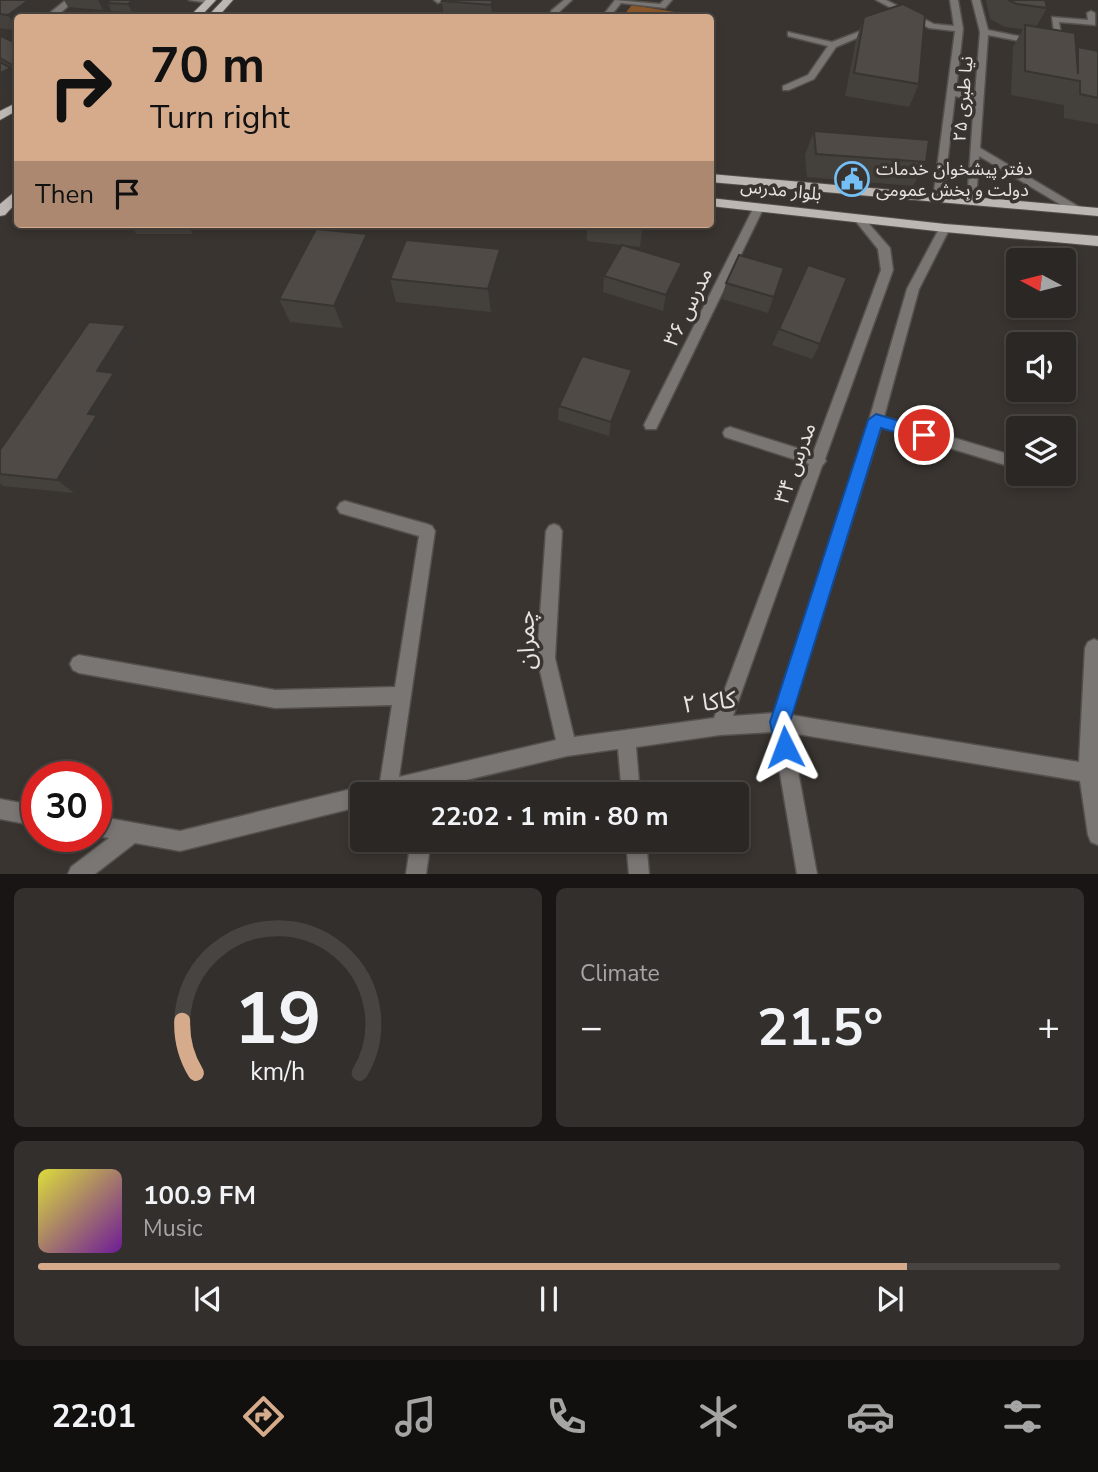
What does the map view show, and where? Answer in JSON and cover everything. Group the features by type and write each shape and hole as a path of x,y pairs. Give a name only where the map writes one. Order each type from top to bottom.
{"main road":[{"path":"215,14 228,0"},
{"path":"197,14 210,1"},
{"name":"بلوار مدرس","path":"714,178 1098,212"},
{"path":"0,212 14,191"},
{"name":"بلوار مدرس","path":"714,202 945,228 1098,241"}],"street":[{"path":"54,14 71,0"},
{"path":"193,0 210,1"},
{"path":"556,14 554,13 568,0"},
{"path":"607,14 619,0 665,6 668,0"},
{"path":"880,0 932,26 960,29"},
{"name":"نیا طبری ۲۵","path":"938,198 960,29 954,0"},
{"name":"نیا طبری ۲۵","path":"971,201 984,32 976,0"},
{"path":"1059,46 1055,19 1092,23 1091,13"},
{"path":"900,20 911,16"},
{"path":"786,88 811,77 833,45 888,24"},
{"path":"984,32 1071,49"},
{"path":"790,34 833,45"},
{"path":"952,92 979,99"},
{"path":"975,149 1077,210"},
{"name":"مدرس ۳۶","path":"651,425 759,207"},
{"name":"مدرس ۳۴","path":"720,726 887,270 884,248 859,219"},
{"path":"807,873 780,722 876,420 913,289 945,228"},
{"path":"876,420 1006,459"},
{"path":"730,433 819,461"},
{"path":"345,508 427,531 403,696 382,782"},
{"name":"چمران","path":"554,531 546,658 567,747"},
{"path":"1094,648 1093,774 1098,835"},
{"path":"79,664 275,699 403,696"},
{"name":"کاکا ۲","path":"445,782 567,747 720,726 780,722 1093,774"},
{"path":"626,739 630,782"},
{"path":"112,829 180,841 350,799"},
{"path":"0,809 21,813"},
{"path":"78,873 133,832"},
{"path":"416,873 419,852"},
{"path":"637,852 639,873"}],"shaded area":[{"path":"632,5 687,14 624,14"}],"building":[{"path":"0,0 29,0 8,15 0,14"},
{"path":"110,0 133,0 128,4 107,3"},
{"path":"443,0 493,0 491,5"},
{"path":"1008,0 1045,0 1047,8 1017,4"},
{"path":"903,4 925,15 919,84 854,73 864,17"},
{"path":"1025,25 1075,33 1078,74 1078,47 1098,51 1098,98 1080,94 1080,81 1025,71"},
{"path":"0,37 14,42 14,66 0,58"},
{"path":"0,62 11,68 0,73"},
{"path":"814,131 929,140 926,162 816,154"},
{"path":"316,229 367,234 334,306 279,299"},
{"path":"406,240 500,249 488,289 390,279"},
{"path":"622,245 682,263 666,295 604,276"},
{"path":"739,255 784,268 774,297 726,283"},
{"path":"808,265 847,278 820,344 779,329"},
{"path":"89,322 126,325 97,371 114,373 88,414 97,415 57,480 0,474 0,450"},
{"path":"582,356 632,370 611,422 559,406"}],"place":[{"name":"دفتر پیشخوان خدمات دولت و بخش عمومی","path":"852,179"}],"route":[{"path":"785,747 780,722 876,420 924,435"}]}
